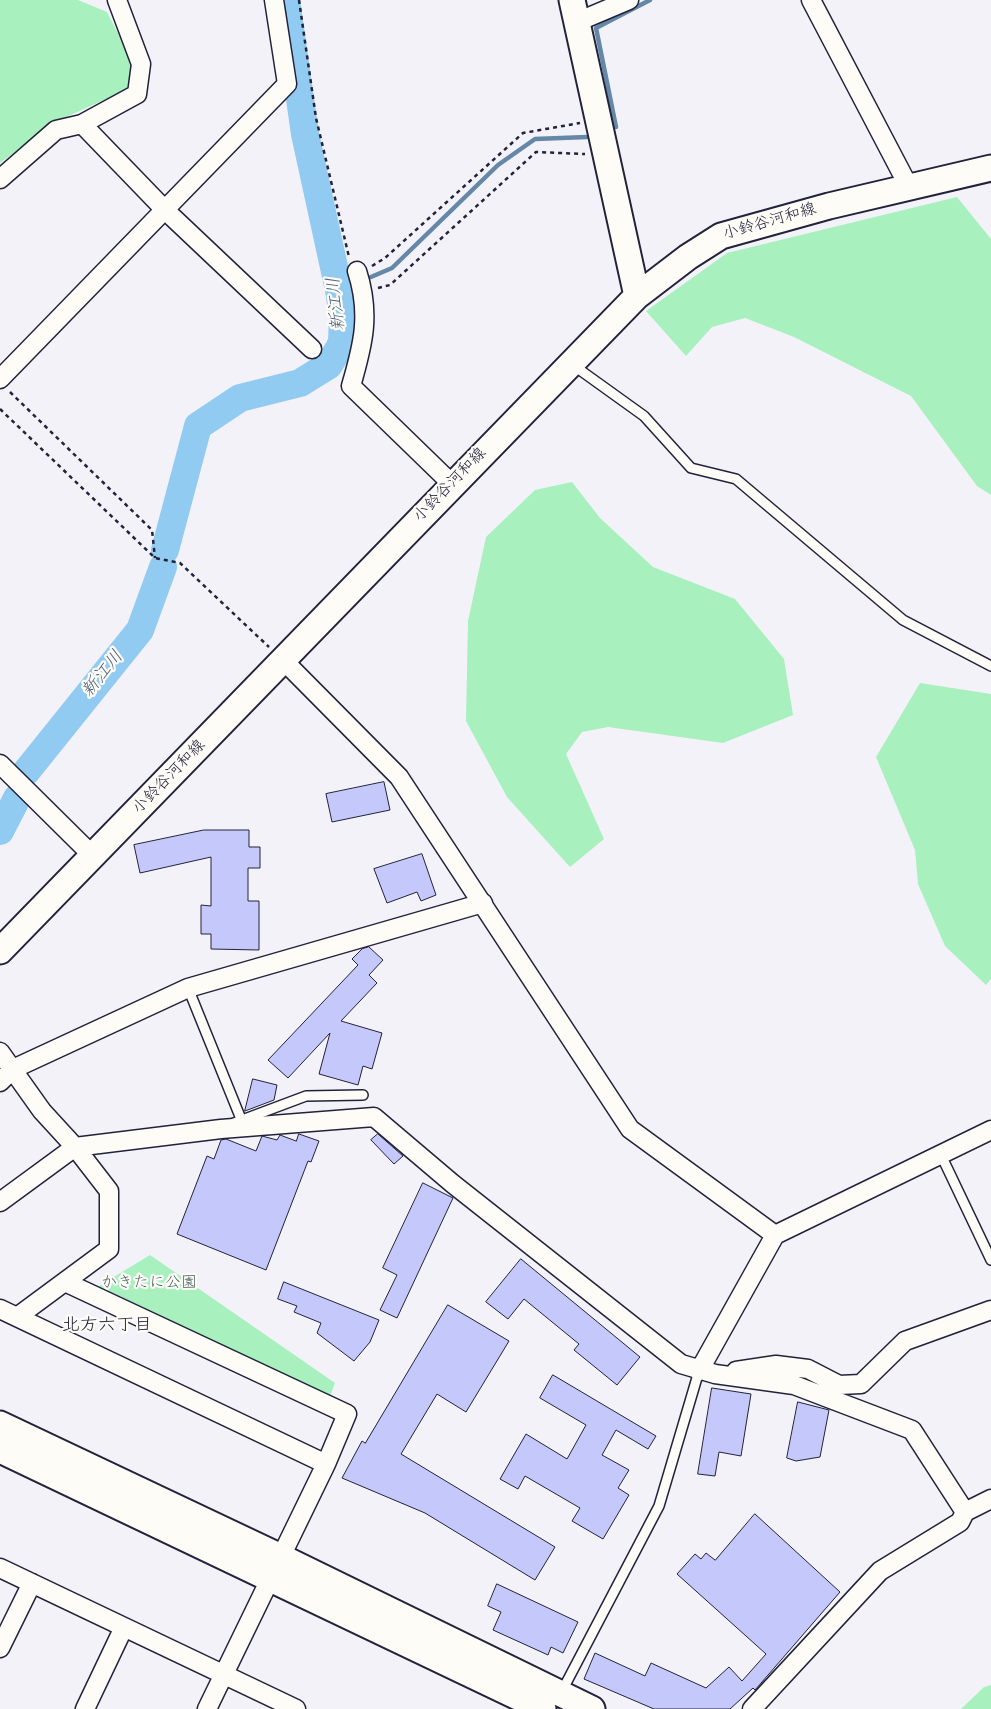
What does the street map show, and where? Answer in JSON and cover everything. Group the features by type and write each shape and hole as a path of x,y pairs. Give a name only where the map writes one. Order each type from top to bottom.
{"main road":[{"path":"574,11 637,296"},
{"name":"小鈴谷河和線","path":"0,951 637,296 688,257 721,236 829,206 990,172"},
{"path":"0,1424 275,1568 554,1702 592,1709"},
{"path":"0,1450 275,1568"}],"street":[{"path":"0,178 56,130 82,124 137,94 141,64 117,0"},
{"path":"3,384 165,210 287,84 274,0"},
{"path":"574,11 629,0"},
{"path":"811,0 910,189"},
{"path":"82,124 165,210 312,349"},
{"path":"357,271 364,292 364,340 351,386 452,485"},
{"path":"284,661 399,777 630,1129 776,1235"},
{"path":"0,764 93,856"},
{"path":"0,1082 13,1069 188,988 482,903"},
{"path":"0,1052 42,1110 75,1147 108,1191 109,1249 17,1317"},
{"path":"0,1202 75,1147 220,1129 374,1117 453,1184 681,1364 707,1373 794,1385 912,1430 965,1512"},
{"path":"707,1373 776,1235 991,1130"},
{"path":"65,1282 347,1414 326,1464 207,1709"},
{"path":"0,1309 326,1464"},
{"path":"707,1373 776,1365 808,1370 839,1385 861,1384 905,1341 991,1310"},
{"path":"752,1709 880,1571 960,1522 965,1512 991,1499"},
{"path":"0,1568 296,1709"},
{"path":"0,1648 32,1583"},
{"path":"85,1709 124,1627"}],"lane":[{"path":"571,364 644,416 691,468 736,479 903,620 991,666"},
{"path":"188,988 242,1119"},
{"path":"220,1129 306,1096 363,1095"},
{"path":"941,1155 991,1260"},
{"path":"554,1702 659,1506 707,1373"}],"path":[{"path":"299,0 316,118 352,268 357,271 374,266 385,258 523,133 598,120"},
{"path":"364,292 390,285 536,152 592,154 605,150"},
{"path":"3,384 152,530 155,558"},
{"path":"0,409 155,558 180,563 284,661"}],"green space":[{"path":"0,0 78,0 107,12 133,63 130,88 53,123 0,163"},
{"path":"957,197 991,239 991,495 977,486 911,396 794,337 745,318 712,327 686,356 646,311 727,253"},
{"path":"572,482 600,518 653,567 735,599 784,659 793,715 723,743 608,727 582,732 566,754 604,839 570,867 507,797 466,721 468,621 486,537 535,490"},
{"path":"920,683 991,694 991,979 986,985 945,946 918,884 915,850 876,757"},
{"name":"かきたに公園","path":"150,1255 335,1383 330,1396 99,1286"},
{"path":"991,1685 991,1709 961,1709 984,1687"}],"building":[{"path":"384,782 390,810 332,822 326,794"},
{"path":"204,830 249,830 249,847 260,847 260,868 248,868 248,901 259,901 259,950 211,949 211,934 201,934 201,905 211,906 211,857 140,873 134,845"},
{"path":"422,854 436,895 421,901 417,892 387,903 374,869"},
{"path":"369,947 383,960 369,975 377,983 341,1021 382,1033 372,1069 363,1066 358,1085 319,1074 330,1033 288,1078 268,1060 358,965 352,959 362,949"},
{"path":"253,1079 277,1085 274,1100 245,1111"},
{"path":"299,1134 319,1141 311,1162 308,1161 266,1270 177,1234 207,1156 214,1159 221,1140 226,1139 256,1151 262,1136 277,1140 280,1135 296,1141"},
{"path":"378,1134 403,1156 394,1164 371,1140"},
{"path":"423,1183 453,1198 397,1318 380,1310 397,1275 383,1268"},
{"path":"521,1259 640,1357 617,1385 574,1350 579,1344 524,1299 508,1319 486,1302"},
{"path":"284,1282 379,1320 370,1342 354,1361 317,1333 321,1323 294,1312 297,1306 278,1299"},
{"path":"448,1305 509,1341 466,1412 437,1394 401,1454 555,1547 535,1580 425,1513 342,1478 362,1441 365,1443"},
{"path":"553,1375 656,1436 648,1449 616,1430 602,1455 629,1470 618,1488 629,1495 603,1539 572,1521 580,1508 525,1476 518,1489 500,1479 526,1434 567,1459 586,1425 540,1398"},
{"path":"712,1388 751,1394 741,1456 719,1452 715,1476 698,1474"},
{"path":"798,1402 829,1410 820,1457 796,1461 787,1458"},
{"path":"755,1514 840,1592 755,1690 753,1688 730,1709 654,1709 584,1679 595,1653 645,1676 651,1663 706,1688 729,1667 742,1681 766,1654 677,1574 695,1554 701,1559 706,1553 715,1560"},
{"path":"497,1584 578,1622 563,1653 551,1647 548,1655 493,1630 501,1612 488,1606"}],"waterway":[{"name":"新江川","path":"165,550 198,426 240,398 300,383 329,365 342,343 343,316 339,290 305,134 286,0"},
{"path":"616,127 596,28 650,0"},
{"path":"371,277 392,268 498,165 535,139 587,137"},
{"path":"339,290 353,284"},
{"name":"新江川","path":"26,772 140,630 163,567"},
{"name":"新江川","path":"0,831 17,798"}],"district":[{"name":"北方六丁目","path":"107,1327"}]}
